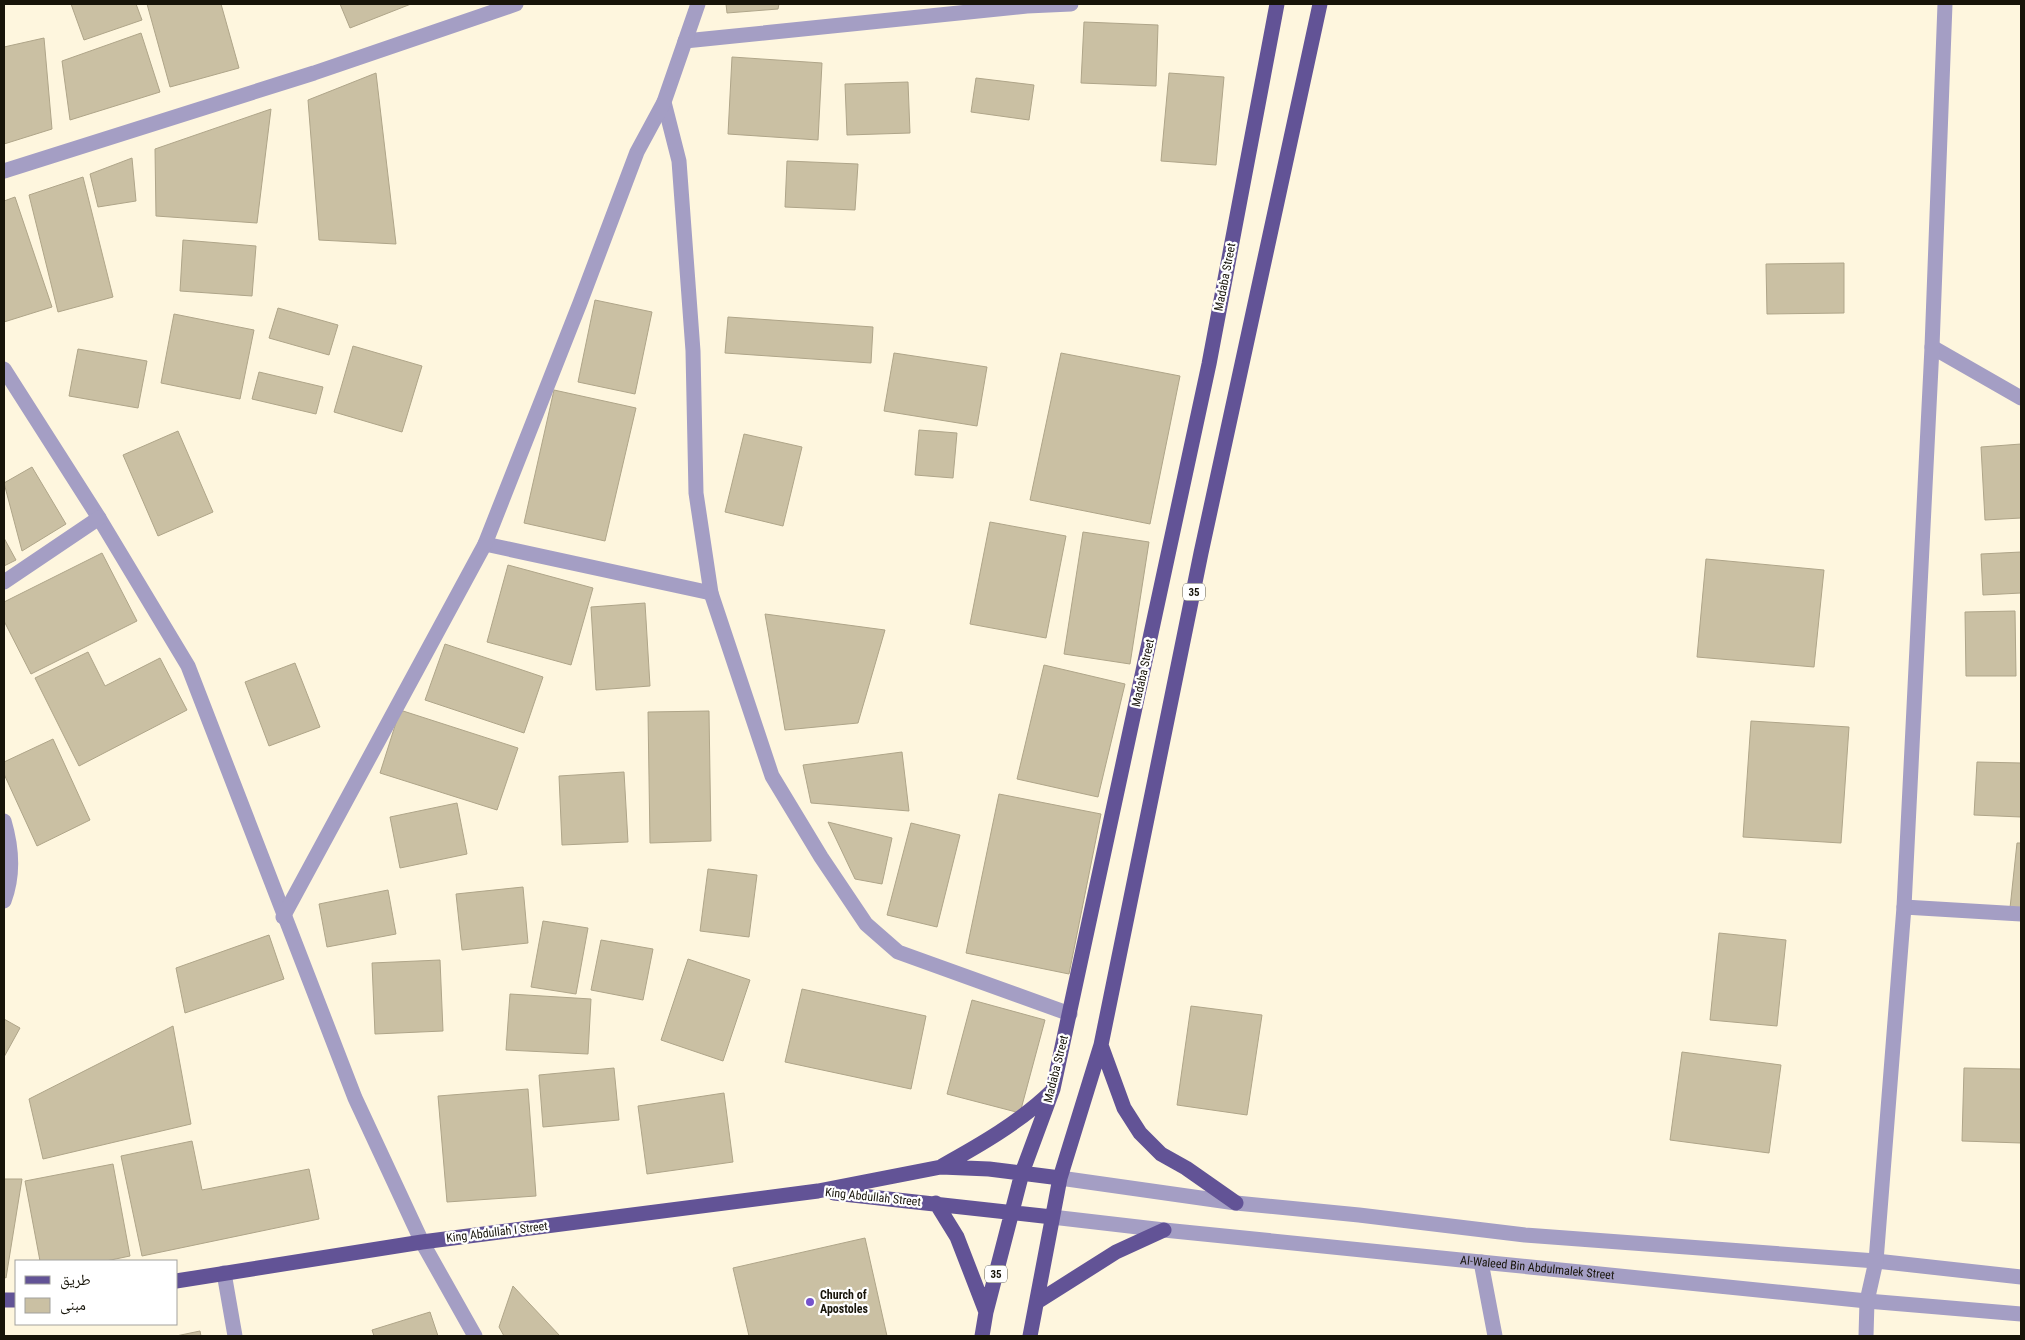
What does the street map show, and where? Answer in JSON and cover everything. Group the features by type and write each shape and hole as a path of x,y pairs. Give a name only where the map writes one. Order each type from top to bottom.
{"main road":[{"name":"Madaba Street","path":"982,1336 986,1312 1022,1173 1054,1089 1209,364 1277,4"},
{"name":"35","path":"1030,1336 1060,1178 1101,1045 1201,553 1320,4"},
{"path":"1101,1045 1124,1108 1140,1132 1161,1154 1186,1168 1236,1203"},
{"path":"941,1167 976,1147 1036,1106 1054,1089"},
{"name":"King Abdullah Street","path":"818,1191 941,1167 1060,1178"},
{"name":"King Abdullah I Street","path":"178,1281 422,1242 818,1191"},
{"name":"King Abdullah Street","path":"818,1191 1052,1217"},
{"path":"936,1203 957,1237 986,1312"},
{"path":"1037,1302 1116,1252 1164,1230"}],"street":[{"path":"4,171 314,73 516,4"},
{"path":"283,917 485,544 637,152 664,102 698,4"},
{"path":"685,42 1027,6 1071,4"},
{"path":"1866,1336 1868,1301 1876,1261 1904,908 1932,346 1945,4"},
{"path":"664,102 679,161 693,351 696,493 711,593 772,776 821,856 866,924 898,952 1070,1014"},
{"path":"1932,346 2021,398"},
{"path":"4,369 99,518 188,666 354,1098 422,1242 475,1336"},
{"path":"4,582 99,518"},
{"path":"485,544 711,593"},
{"path":"4,821 11,859 10,886 4,901"},
{"path":"1904,908 2021,914"},
{"path":"1060,1178 1236,1203 1359,1215 1525,1236 1876,1261 2021,1277"},
{"name":"Al-Waleed Bin Abdulmalek Street","path":"1052,1217 1868,1301 2021,1314"},
{"path":"1481,1262 1495,1336"},
{"path":"224,1273 235,1336"}],"building":[{"path":"71,4 136,4 142,20 84,40"},
{"path":"147,4 221,4 239,68 170,87"},
{"path":"340,4 411,4 350,28"},
{"path":"726,4 779,4 778,9 727,13"},
{"path":"1084,22 1158,25 1156,86 1081,83"},
{"path":"141,33 160,92 70,120 62,61"},
{"path":"44,38 52,129 4,144 4,47"},
{"path":"732,57 822,63 818,140 728,134"},
{"path":"376,73 396,244 319,240 308,100"},
{"path":"1169,73 1224,77 1216,165 1161,161"},
{"path":"976,78 1034,85 1029,120 971,112"},
{"path":"908,82 910,133 847,135 845,84"},
{"path":"271,109 257,223 156,216 155,149"},
{"path":"132,158 136,201 98,207 90,174"},
{"path":"787,161 858,164 855,210 785,207"},
{"path":"83,177 113,297 58,312 29,195"},
{"path":"15,197 52,307 4,322 4,201"},
{"path":"183,240 256,246 252,296 180,291"},
{"path":"1844,263 1844,313 1767,314 1766,264"},
{"path":"595,300 652,312 635,394 578,382"},
{"path":"278,308 338,325 329,355 269,338"},
{"path":"174,314 254,330 240,399 161,383"},
{"path":"728,317 873,327 871,363 725,353"},
{"path":"353,346 422,366 402,432 334,412"},
{"path":"78,349 147,361 138,408 69,396"},
{"path":"894,353 987,367 977,426 884,411"},
{"path":"1061,353 1180,376 1150,524 1030,500"},
{"path":"259,372 323,387 316,414 252,399"},
{"path":"554,390 636,408 605,541 524,523"},
{"path":"919,430 957,433 953,478 915,475"},
{"path":"178,431 213,512 158,536 123,455"},
{"path":"744,434 802,447 783,526 725,512"},
{"path":"2021,444 2021,518 1985,520 1981,447"},
{"path":"32,467 66,524 22,551 4,483"},
{"path":"990,522 1066,536 1046,638 970,624"},
{"path":"1083,532 1149,542 1130,664 1064,654"},
{"path":"4,538 16,560 4,566"},
{"path":"2021,552 2021,593 1983,595 1981,554"},
{"path":"102,553 137,621 31,674 4,621 4,602"},
{"path":"1706,559 1824,570 1814,667 1697,657"},
{"path":"508,565 593,588 571,665 487,642"},
{"path":"645,603 650,686 596,690 591,607"},
{"path":"2015,611 2016,676 1966,676 1965,612"},
{"path":"765,614 885,630 858,723 785,730"},
{"path":"445,644 543,677 524,733 425,700"},
{"path":"88,652 105,686 160,658 187,710 79,766 35,678"},
{"path":"295,663 320,727 269,746 245,682"},
{"path":"1044,665 1125,684 1098,797 1017,779"},
{"path":"400,710 518,748 497,810 380,773"},
{"path":"709,711 711,841 650,843 648,712"},
{"path":"1751,721 1849,727 1841,843 1743,837"},
{"path":"53,739 90,820 37,846 4,774 4,762"},
{"path":"902,752 909,811 811,803 803,765"},
{"path":"1977,762 2021,763 2021,817 1974,815"},
{"path":"624,772 628,842 562,845 559,776"},
{"path":"999,794 1101,814 1069,974 966,953"},
{"path":"457,803 467,854 400,868 390,817"},
{"path":"828,822 892,838 882,884 855,879"},
{"path":"911,823 960,835 937,927 887,915"},
{"path":"2017,843 2021,843 2021,909 2010,908"},
{"path":"708,869 757,875 749,937 700,931"},
{"path":"523,887 528,943 462,950 456,894"},
{"path":"388,890 396,934 327,947 319,904"},
{"path":"543,921 588,928 576,994 531,987"},
{"path":"1719,933 1786,940 1777,1026 1710,1020"},
{"path":"269,935 284,979 185,1013 176,968"},
{"path":"601,940 653,949 643,1000 591,990"},
{"path":"688,959 750,980 723,1061 661,1040"},
{"path":"440,960 443,1031 375,1034 372,963"},
{"path":"802,989 926,1016 911,1089 785,1062"},
{"path":"510,994 591,999 588,1054 506,1050"},
{"path":"972,1000 1045,1020 1020,1113 947,1094"},
{"path":"1191,1006 1262,1015 1247,1115 1177,1105"},
{"path":"4,1019 20,1028 4,1057"},
{"path":"173,1026 191,1124 43,1159 29,1099"},
{"path":"1682,1052 1781,1065 1769,1153 1670,1140"},
{"path":"614,1068 619,1120 543,1127 539,1075"},
{"path":"1964,1068 2021,1069 2021,1143 1962,1141"},
{"path":"528,1089 536,1196 447,1202 438,1096"},
{"path":"724,1093 733,1162 647,1174 638,1106"},
{"path":"192,1141 202,1190 309,1169 319,1219 142,1256 121,1156"},
{"path":"113,1164 130,1256 111,1260 40,1260 25,1181"},
{"path":"4,1179 22,1179 6,1278 4,1277"},
{"name":"Church of Apostoles","path":"865,1238 887,1336 749,1336 733,1268"},
{"path":"513,1286 560,1336 504,1336 499,1327"},
{"path":"430,1312 438,1336 374,1336 372,1330"},
{"path":"200,1331 201,1336 176,1336"}],"place":[{"name":"Church of Apostoles","path":"810,1302"}]}
